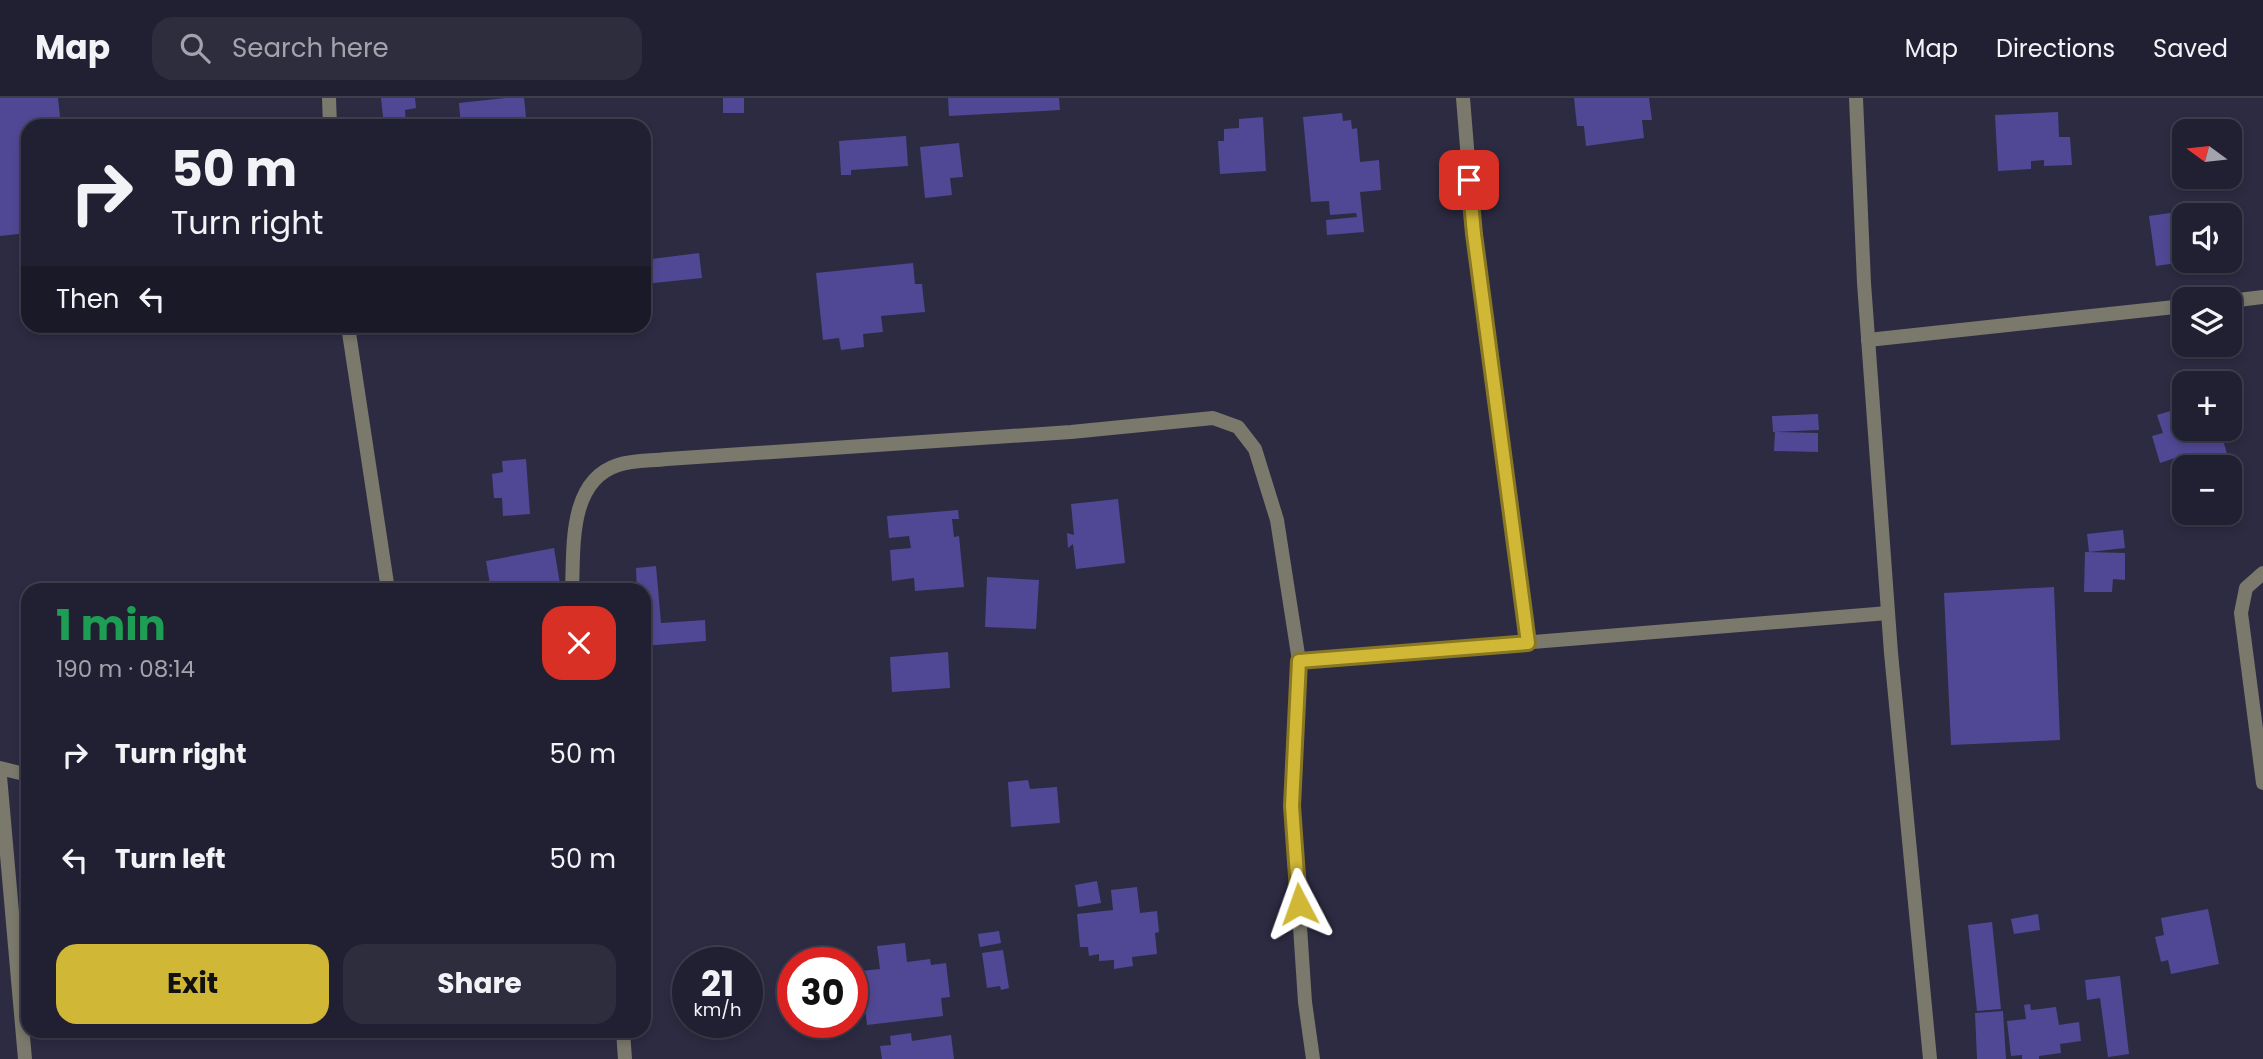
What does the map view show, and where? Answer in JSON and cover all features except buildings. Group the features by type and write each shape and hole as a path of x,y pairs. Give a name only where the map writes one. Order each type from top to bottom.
{"street":[{"path":"328,98 330,119"},
{"path":"1463,98 1474,234 1528,643"},
{"path":"1856,98 1868,340 1888,613 1930,1059"},
{"path":"2242,300 2263,297"},
{"path":"1868,340 2172,307"},
{"path":"349,333 387,583"},
{"path":"572,583 575,530 581,502 592,481 617,465 667,458 1071,432 1213,418 1238,426 1255,449 1278,520 1299,661 1292,806 1305,1002 1314,1059"},
{"path":"2263,573 2246,588 2241,613 2263,783"},
{"path":"1299,661 1888,613"},
{"path":"0,768 21,773"},
{"path":"0,776 21,1014"},
{"path":"23,1038 25,1059"},
{"path":"624,1038 625,1059"}],"route":[{"path":"1299,904 1292,806 1299,661 1528,643 1469,180"}]}
